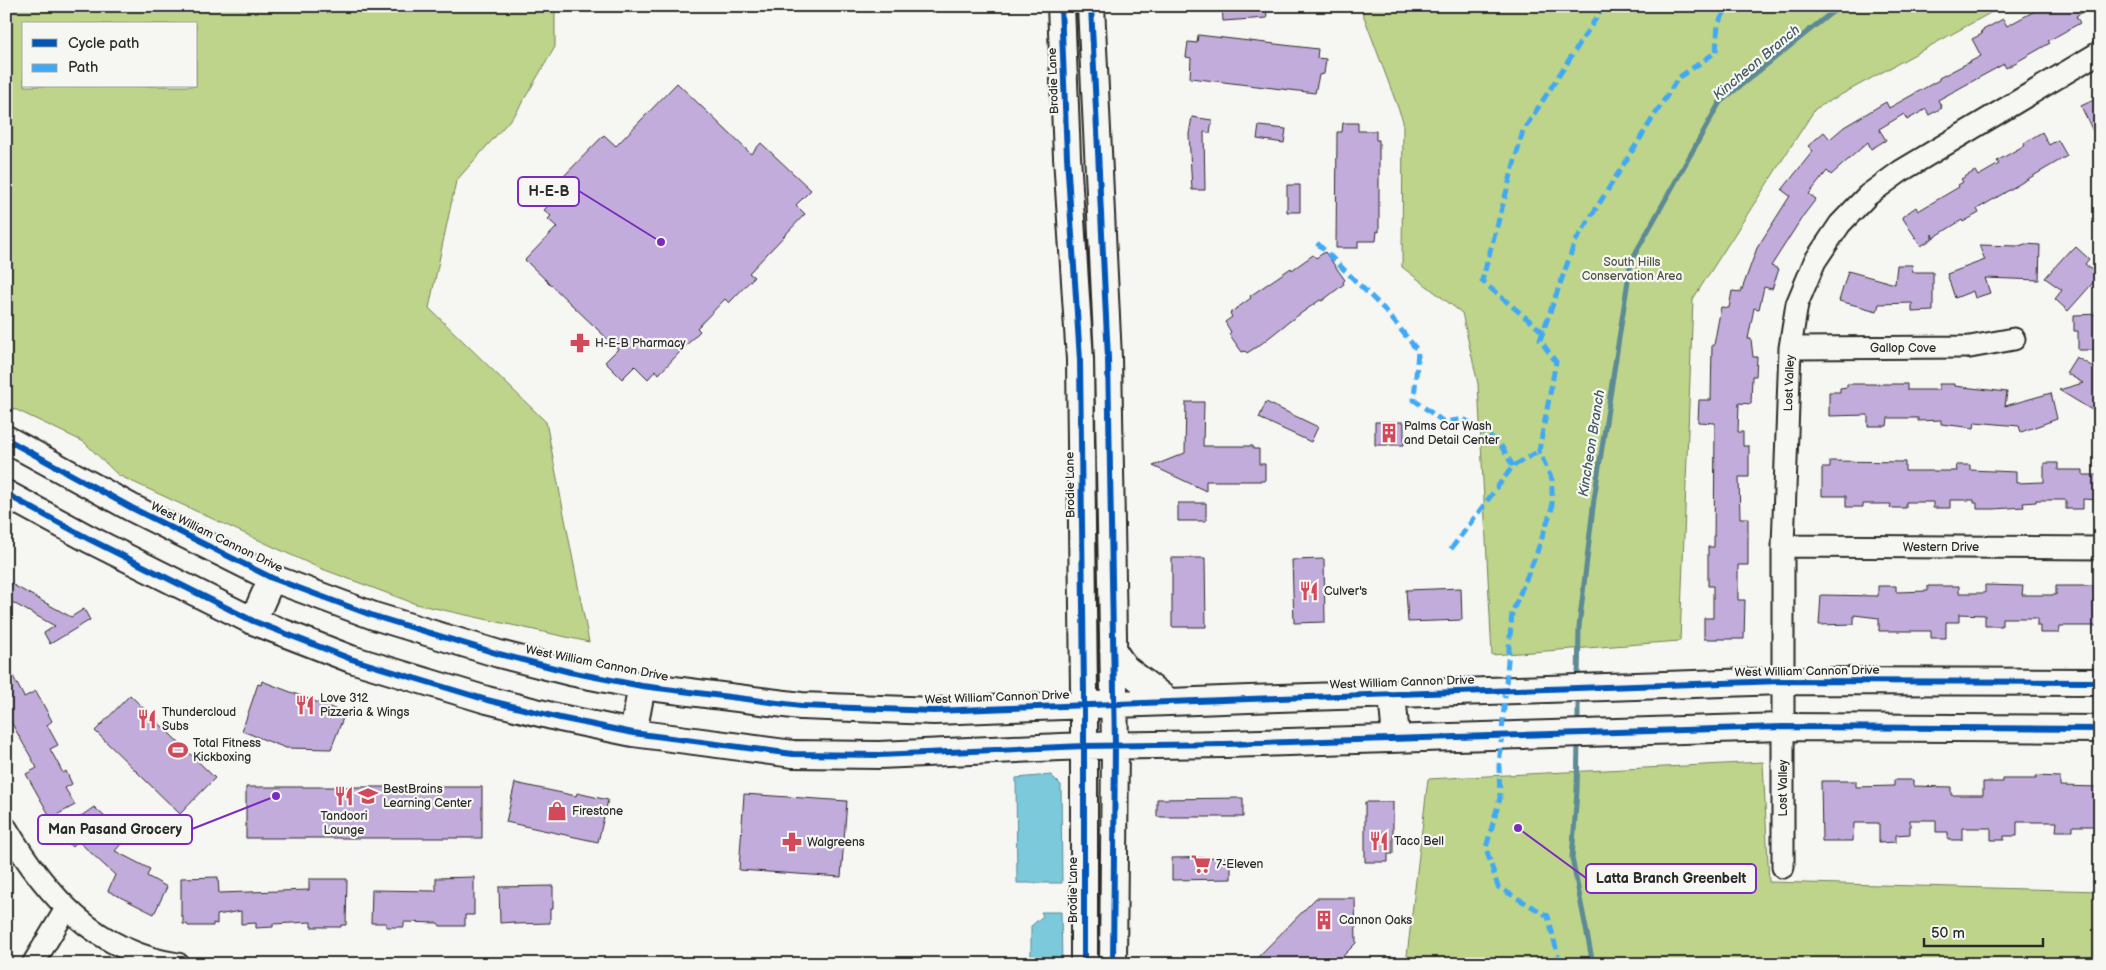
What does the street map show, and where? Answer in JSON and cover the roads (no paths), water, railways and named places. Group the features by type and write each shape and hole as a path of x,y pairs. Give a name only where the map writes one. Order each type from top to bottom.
{"main road":[{"name":"Brodie Lane","path":"1061,6 1067,157 1080,360 1084,706 1084,964"},
{"path":"1091,6 1108,358 1115,746 1113,964"},
{"name":"West William Cannon Drive","path":"6,439 132,508 272,578 374,616 499,654 642,686 801,706 934,711 1782,681 2100,682"},
{"path":"6,494 89,539 253,621 351,659 488,700 560,718 633,733 793,754 879,755 1084,746 1782,727 2100,729"},
{"path":"253,621 272,578"},
{"path":"1113,651 1125,668 1169,702"},
{"path":"633,733 642,686"},
{"path":"1392,694 1396,738"}],"street":[{"name":"Lost Valley","path":"1783,867 1783,546 1790,348 1797,304 1815,261 1840,224 1868,195 1902,172 2100,52"},
{"name":"Gallop Cove","path":"1790,348 1970,347 2014,338"},
{"name":"Western Drive","path":"1783,546 2100,548"},
{"path":"6,828 38,877 66,909 87,927 138,954 178,964"},
{"path":"34,964 66,909"}],"water":[{"path":"1051,775 1061,785 1062,883 1017,883 1016,778"},
{"path":"1041,912 1061,912 1062,964 1031,964 1031,926 1043,916"}],"waterway":[{"name":"Kincheon Branch","path":"1578,681 1579,627 1594,499 1631,261 1720,102 1831,13 1843,6"},
{"name":"Kincheon Branch","path":"1578,694 1578,726"},
{"name":"Kincheon Branch","path":"1578,742 1577,791 1572,858 1593,964"}],"place":[{"name":"H-E-B","path":"661,242"},
{"name":"H-E-B Pharmacy","path":"580,343"},
{"name":"Palms Car Wash and Detail Center","path":"1389,433"},
{"name":"Culver's","path":"1309,591"},
{"name":"Love 312 Pizzeria & Wings","path":"305,705"},
{"name":"Thundercloud Subs","path":"147,719"},
{"name":"Total Fitness Kickboxing","path":"178,750"},
{"name":"Man Pasand Grocery","path":"276,796"},
{"name":"Tandoori Lounge","path":"344,796"},
{"name":"BestBrains Learning Center","path":"368,796"},
{"name":"Firestone","path":"557,811"},
{"name":"Latta Branch Greenbelt","path":"1518,828"},
{"name":"Taco Bell","path":"1379,841"},
{"name":"Walgreens","path":"792,842"},
{"name":"7-Eleven","path":"1201,864"},
{"name":"Cannon Oaks","path":"1324,920"}],"park label":[{"name":"South Hills Conservation Area","path":"1632,269"}]}
